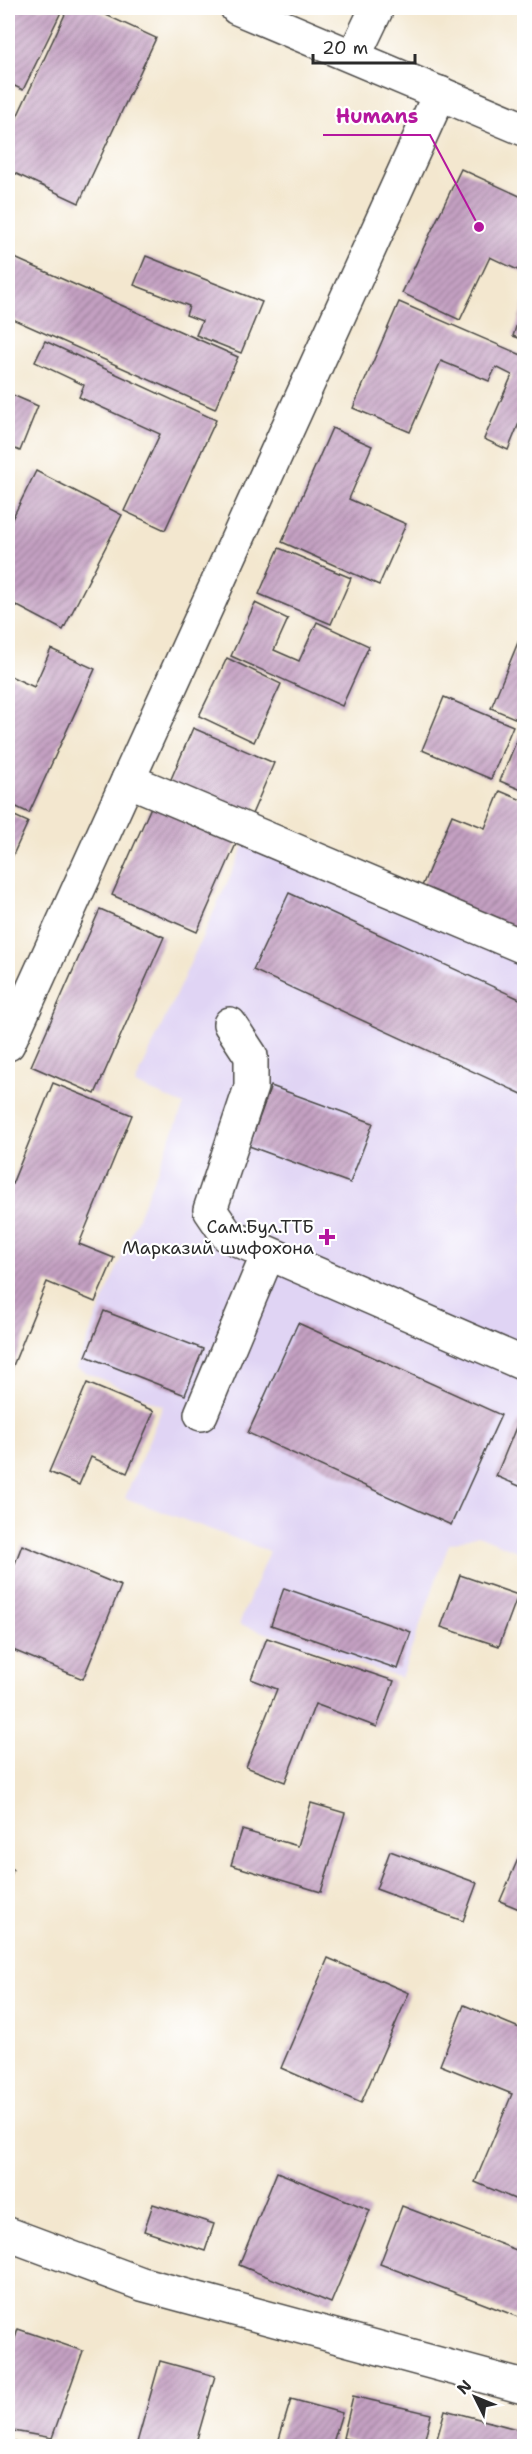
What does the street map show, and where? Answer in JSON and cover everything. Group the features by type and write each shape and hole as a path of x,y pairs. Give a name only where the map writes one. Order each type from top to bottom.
{"street":[{"path":"237,8 525,129"},
{"path":"354,56 377,8"},
{"path":"8,1044 440,93"},
{"path":"128,780 525,947"},
{"path":"230,1024 251,1056 251,1086 210,1210 227,1235 525,1364"},
{"path":"201,1414 268,1254"},
{"path":"8,2234 142,2284 525,2387"}],"shaded area":[{"name":"Сам.Бул.ТТБ Марказий шифохона","path":"248,837 524,961 524,1554 478,1535 449,1544 401,1678 239,1624 269,1551 125,1498 163,1406 76,1368 184,1105 135,1084"}],"building":[{"path":"8,8 63,8 23,90 8,83"},
{"path":"68,8 91,8 156,38 79,203 8,170 8,136"},
{"path":"461,169 524,198 524,273 490,257 460,320 402,293"},
{"path":"8,255 238,357 215,409 8,317"},
{"path":"146,256 262,302 241,353 196,335 202,321 186,315 189,306 134,285"},
{"path":"399,302 524,356 524,411 508,450 484,439 512,375 496,367 489,381 441,361 410,432 353,408"},
{"path":"524,303 524,340 513,336"},
{"path":"45,341 216,420 165,530 124,511 160,434 79,397 84,385 35,362"},
{"path":"8,393 38,406 20,451 8,446"},
{"path":"332,428 372,446 349,499 406,524 379,585 282,542"},
{"path":"36,471 122,515 63,630 8,601 8,527"},
{"path":"279,548 351,578 331,624 259,594"},
{"path":"255,603 288,619 274,650 299,661 317,622 369,646 342,706 231,656"},
{"path":"519,640 524,642 524,722 491,708"},
{"path":"51,649 95,669 29,813 8,803 8,744 12,735 8,733 8,675 34,687"},
{"path":"227,658 281,684 254,742 199,716"},
{"path":"444,697 513,726 491,779 422,750"},
{"path":"193,728 274,763 249,821 168,786"},
{"path":"521,730 524,732 524,791 500,781"},
{"path":"500,791 524,801 524,935 417,898 452,815 485,828"},
{"path":"155,798 240,835 197,932 112,895"},
{"path":"8,813 28,822 8,866"},
{"path":"289,893 524,1001 524,1095 253,970"},
{"path":"100,909 164,937 95,1094 31,1066"},
{"path":"53,1083 132,1115 79,1244 114,1258 95,1302 47,1282 8,1378 8,1194"},
{"path":"271,1086 373,1123 350,1183 249,1146"},
{"path":"104,1311 203,1349 185,1395 86,1356"},
{"path":"298,1323 501,1415 451,1525 248,1433"},
{"path":"87,1383 154,1411 127,1473 91,1457 79,1485 49,1472"},
{"path":"519,1420 524,1422 524,1488 496,1476"},
{"path":"22,1545 121,1586 83,1679 8,1648 8,1582"},
{"path":"460,1575 518,1595 499,1646 441,1627"},
{"path":"284,1588 411,1632 398,1669 271,1625"},
{"path":"267,1638 394,1681 377,1727 315,1704 285,1782 246,1767 277,1689 251,1679"},
{"path":"311,1803 345,1813 321,1892 231,1865 242,1830 298,1846"},
{"path":"524,1845 524,1911 500,1901"},
{"path":"390,1851 477,1883 463,1921 376,1889"},
{"path":"8,1867 13,1869 8,1886"},
{"path":"328,1958 409,1993 361,2103 281,2068"},
{"path":"464,2005 524,2030 524,2203 475,2182 512,2094 440,2065"},
{"path":"277,2172 370,2210 331,2303 239,2265"},
{"path":"153,2204 214,2224 205,2251 144,2231"},
{"path":"402,2206 524,2253 524,2319 380,2264"},
{"path":"18,2329 83,2351 52,2438 8,2430 8,2360"},
{"path":"160,2361 215,2376 195,2446 136,2446"},
{"path":"353,2396 431,2414 423,2446 380,2446 343,2438"},
{"path":"291,2399 342,2413 332,2446 277,2446"},
{"path":"445,2410 524,2431 524,2446 435,2446"},
{"path":"8,2440 27,2446 8,2446"}],"place":[{"name":"Humans","path":"479,227"},
{"name":"Сам.Бул.ТТБ Марказий шифохона","path":"327,1237"}]}
